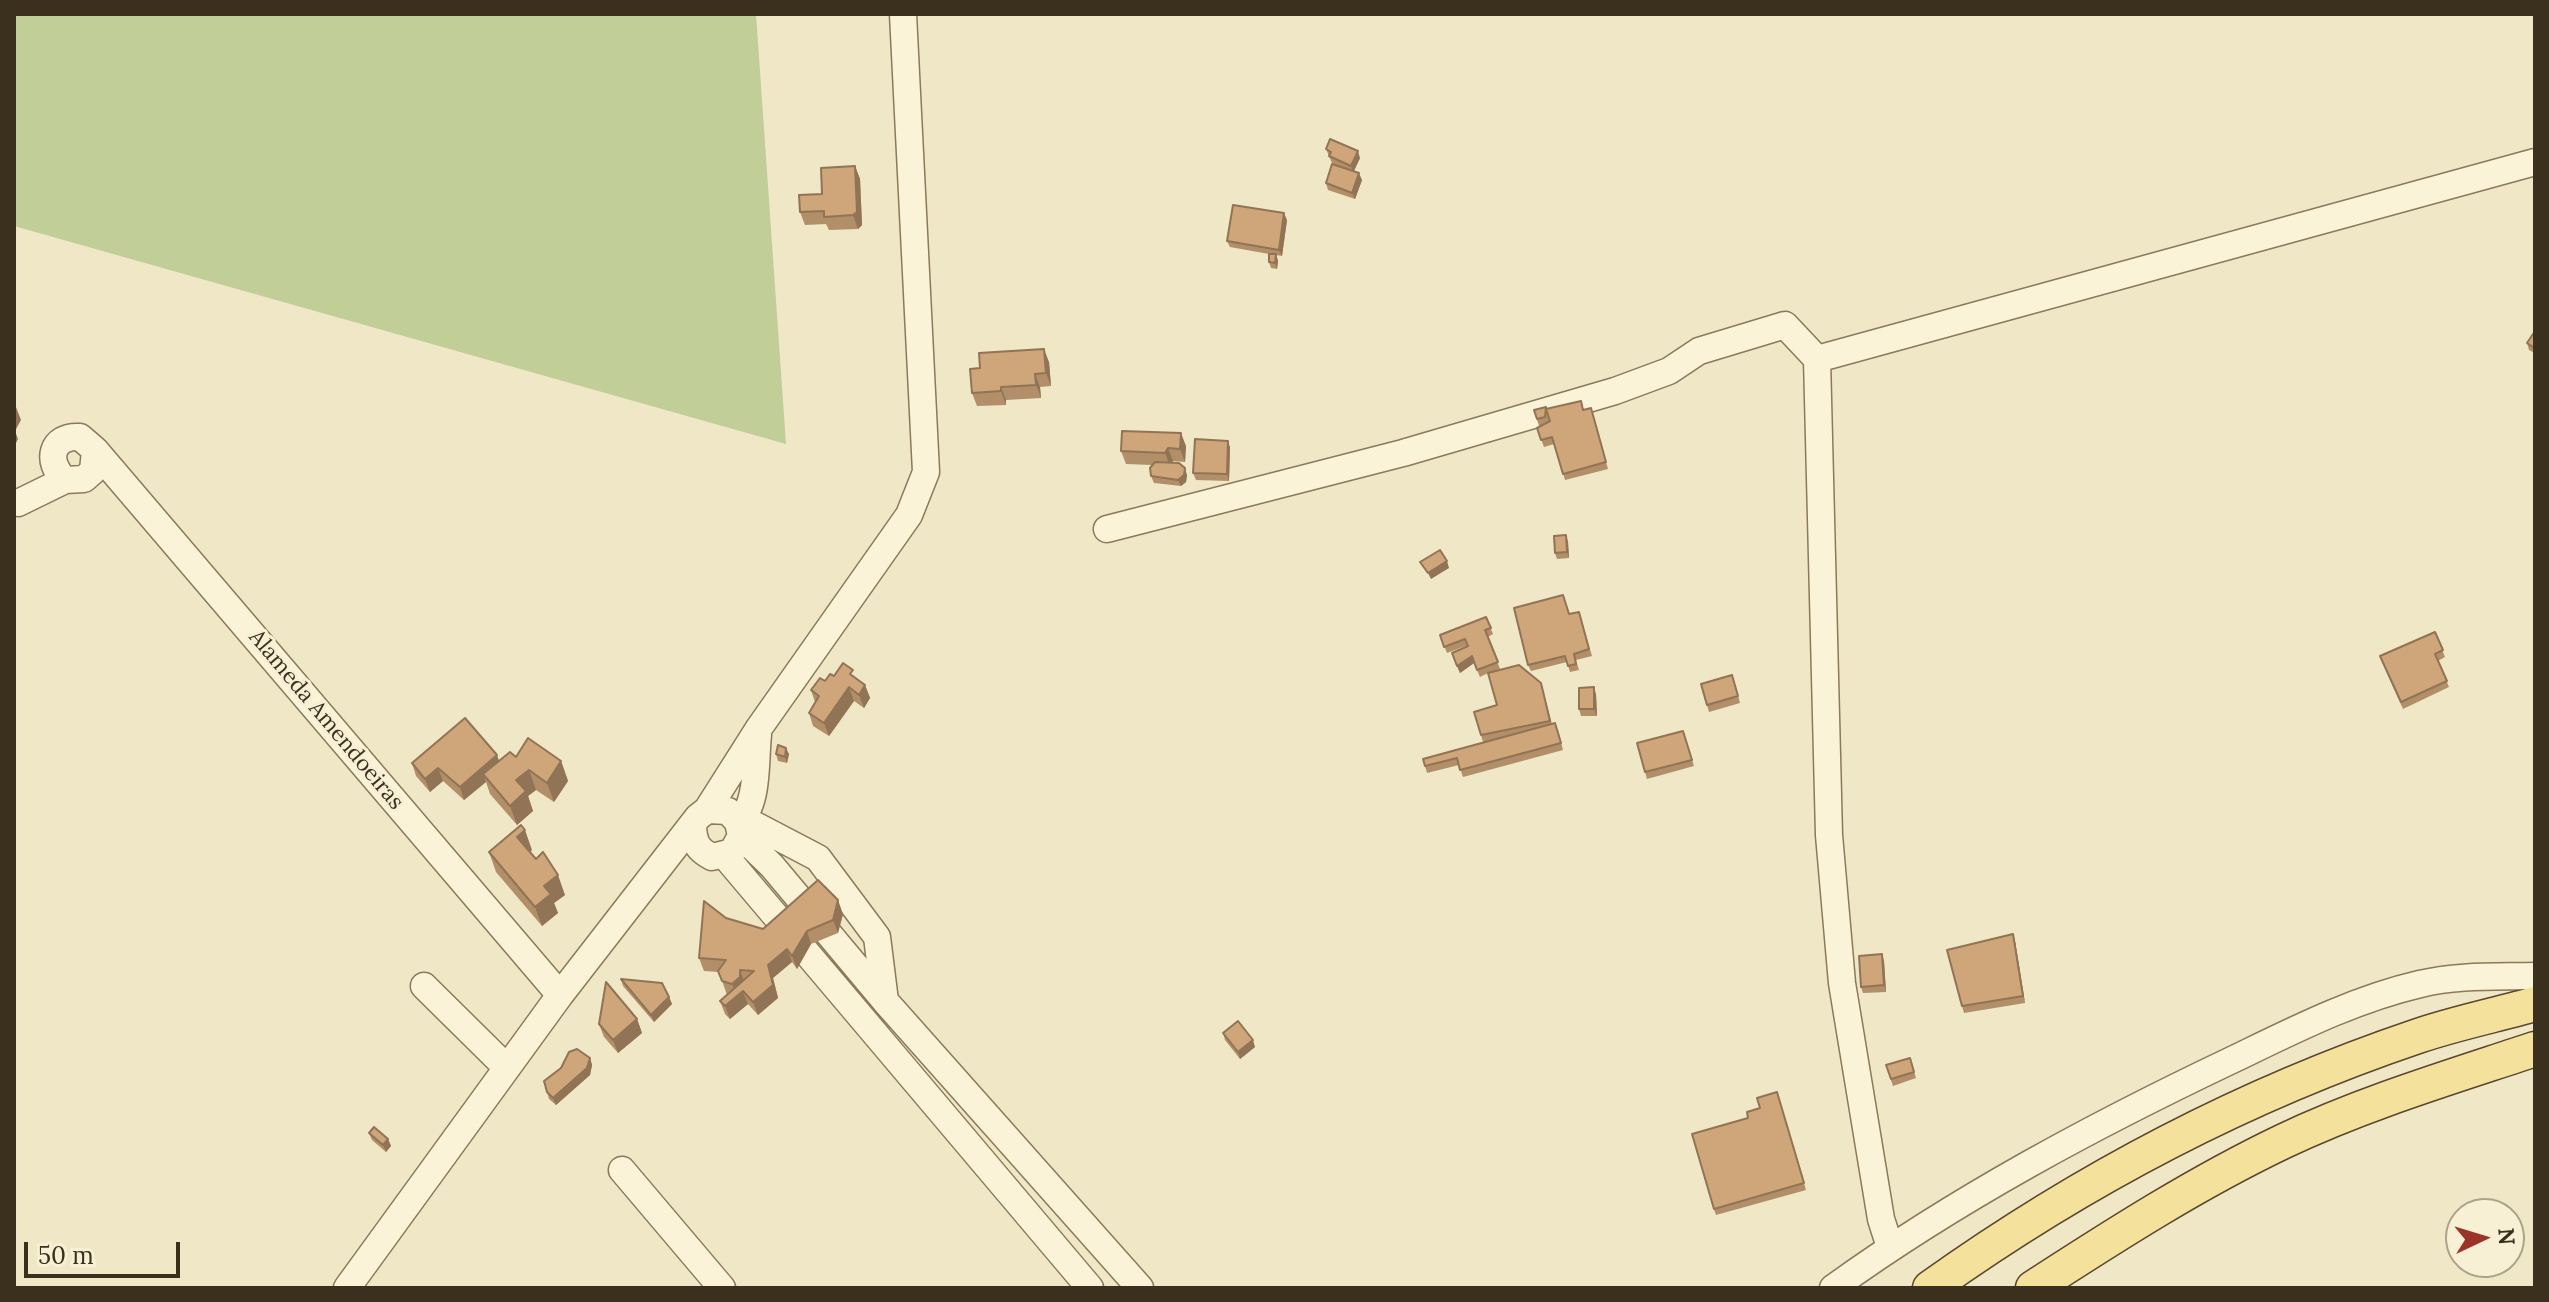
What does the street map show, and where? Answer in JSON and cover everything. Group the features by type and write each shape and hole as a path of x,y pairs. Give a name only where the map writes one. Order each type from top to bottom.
{"main road":[{"path":"1930,1288 2018,1226 2123,1165 2208,1122 2287,1086 2419,1036 2535,1004"},
{"path":"2033,1288 2168,1202 2286,1140 2414,1088 2535,1049"}],"street":[{"path":"721,833 759,728 909,515 926,472 903,14"},
{"path":"1817,359 2535,162"},
{"path":"1107,529 1403,453 1615,391 1669,371 1699,351 1785,325 1817,359 1833,880 1842,983 1881,1219 1890,1247"},
{"path":"80,437 95,450 93,471 16,507 61,440 80,437"},
{"name":"Alameda Amendoeiras","path":"95,450 560,995"},
{"path":"51,457 54,470 69,481 126,485"},
{"path":"347,1288 560,995 666,862 721,833 745,816 752,796 759,728"},
{"path":"721,833 755,825 818,858 877,937 885,1001 872,1030"},
{"path":"721,833 787,884 885,1001 1140,1288"},
{"path":"721,833 762,900 1090,1288"},
{"path":"762,900 787,884"},
{"path":"837,989 857,967"},
{"path":"1833,1288 1890,1247 1967,1200 2148,1100 2332,1013 2419,984 2454,978 2535,976"},
{"path":"424,986 507,1068"},
{"path":"622,1170 722,1288"}],"green space":[{"path":"14,14 756,14 786,444 14,226"}],"building":[{"path":"1330,139 1358,151 1351,166 1329,156 1331,152 1326,149"},
{"path":"1332,164 1359,173 1352,193 1326,183"},
{"path":"855,166 857,212 824,217 824,211 800,212 799,195 822,194 821,168"},
{"path":"1233,205 1284,213 1279,250 1227,241"},
{"path":"1269,254 1276,254 1275,263 1269,262"},
{"path":"2535,331 2535,348 2527,343"},
{"path":"1044,349 1046,373 1035,374 1036,385 972,393 970,369 980,368 979,353"},
{"path":"1581,401 1583,410 1591,408 1606,462 1563,474 1552,437 1541,440 1537,428 1550,421 1546,409"},
{"path":"1546,407 1545,417 1537,419 1534,410"},
{"path":"1122,431 1181,433 1180,449 1168,448 1165,453 1121,451"},
{"path":"1195,439 1228,441 1227,474 1193,473"},
{"path":"1155,462 1179,463 1185,468 1184,475 1178,480 1151,476 1150,468"},
{"path":"1566,535 1567,552 1555,553 1554,536"},
{"path":"1440,550 1447,561 1428,573 1420,562"},
{"path":"1563,595 1569,614 1579,612 1589,649 1574,654 1576,664 1568,666 1565,656 1528,665 1514,608"},
{"path":"1486,617 1491,628 1485,630 1498,662 1477,670 1472,656 1457,666 1452,653 1468,646 1465,639 1444,647 1440,635"},
{"path":"2435,632 2443,650 2435,654 2447,681 2401,702 2380,656"},
{"path":"843,663 853,670 850,674 865,685 859,695 849,687 824,723 809,713 819,696 811,690 820,678 825,681 830,674 834,676"},
{"path":"1519,665 1541,683 1550,721 1481,735 1474,712 1497,705 1488,673"},
{"path":"1732,675 1738,696 1707,705 1701,684"},
{"path":"1594,687 1594,709 1579,709 1579,688"},
{"path":"465,718 497,755 460,787 438,768 425,779 412,763"},
{"path":"1555,723 1561,743 1460,770 1457,758 1425,766 1423,759"},
{"path":"1683,731 1692,760 1645,772 1637,743"},
{"path":"528,738 561,761 547,783 529,770 516,780 526,791 510,806 483,774 510,752 516,757"},
{"path":"778,745 786,748 785,757 776,754"},
{"path":"521,825 525,830 517,837 536,859 543,852 558,875 544,886 551,894 535,907 489,852"},
{"path":"818,880 838,900 833,920 807,931 792,956 787,949 768,965 773,985 753,1002 743,991 725,1006 720,1001 754,971 740,970 740,977 732,984 722,981 718,971 726,960 699,958 704,901 726,918 763,929"},
{"path":"2013,934 2023,996 1962,1006 1947,950"},
{"path":"1882,954 1884,985 1861,987 1859,956"},
{"path":"621,979 662,983 669,997 651,1015"},
{"path":"606,982 637,1019 613,1040 599,1024"},
{"path":"1238,1021 1253,1040 1238,1052 1223,1033"},
{"path":"577,1049 590,1058 587,1068 553,1098 547,1092 544,1081 561,1068 569,1052"},
{"path":"1910,1058 1914,1072 1891,1079 1886,1065"},
{"path":"1777,1092 1804,1183 1714,1209 1692,1134 1748,1118 1747,1112 1760,1108 1757,1098"},
{"path":"374,1127 388,1139 383,1145 369,1133"}]}
